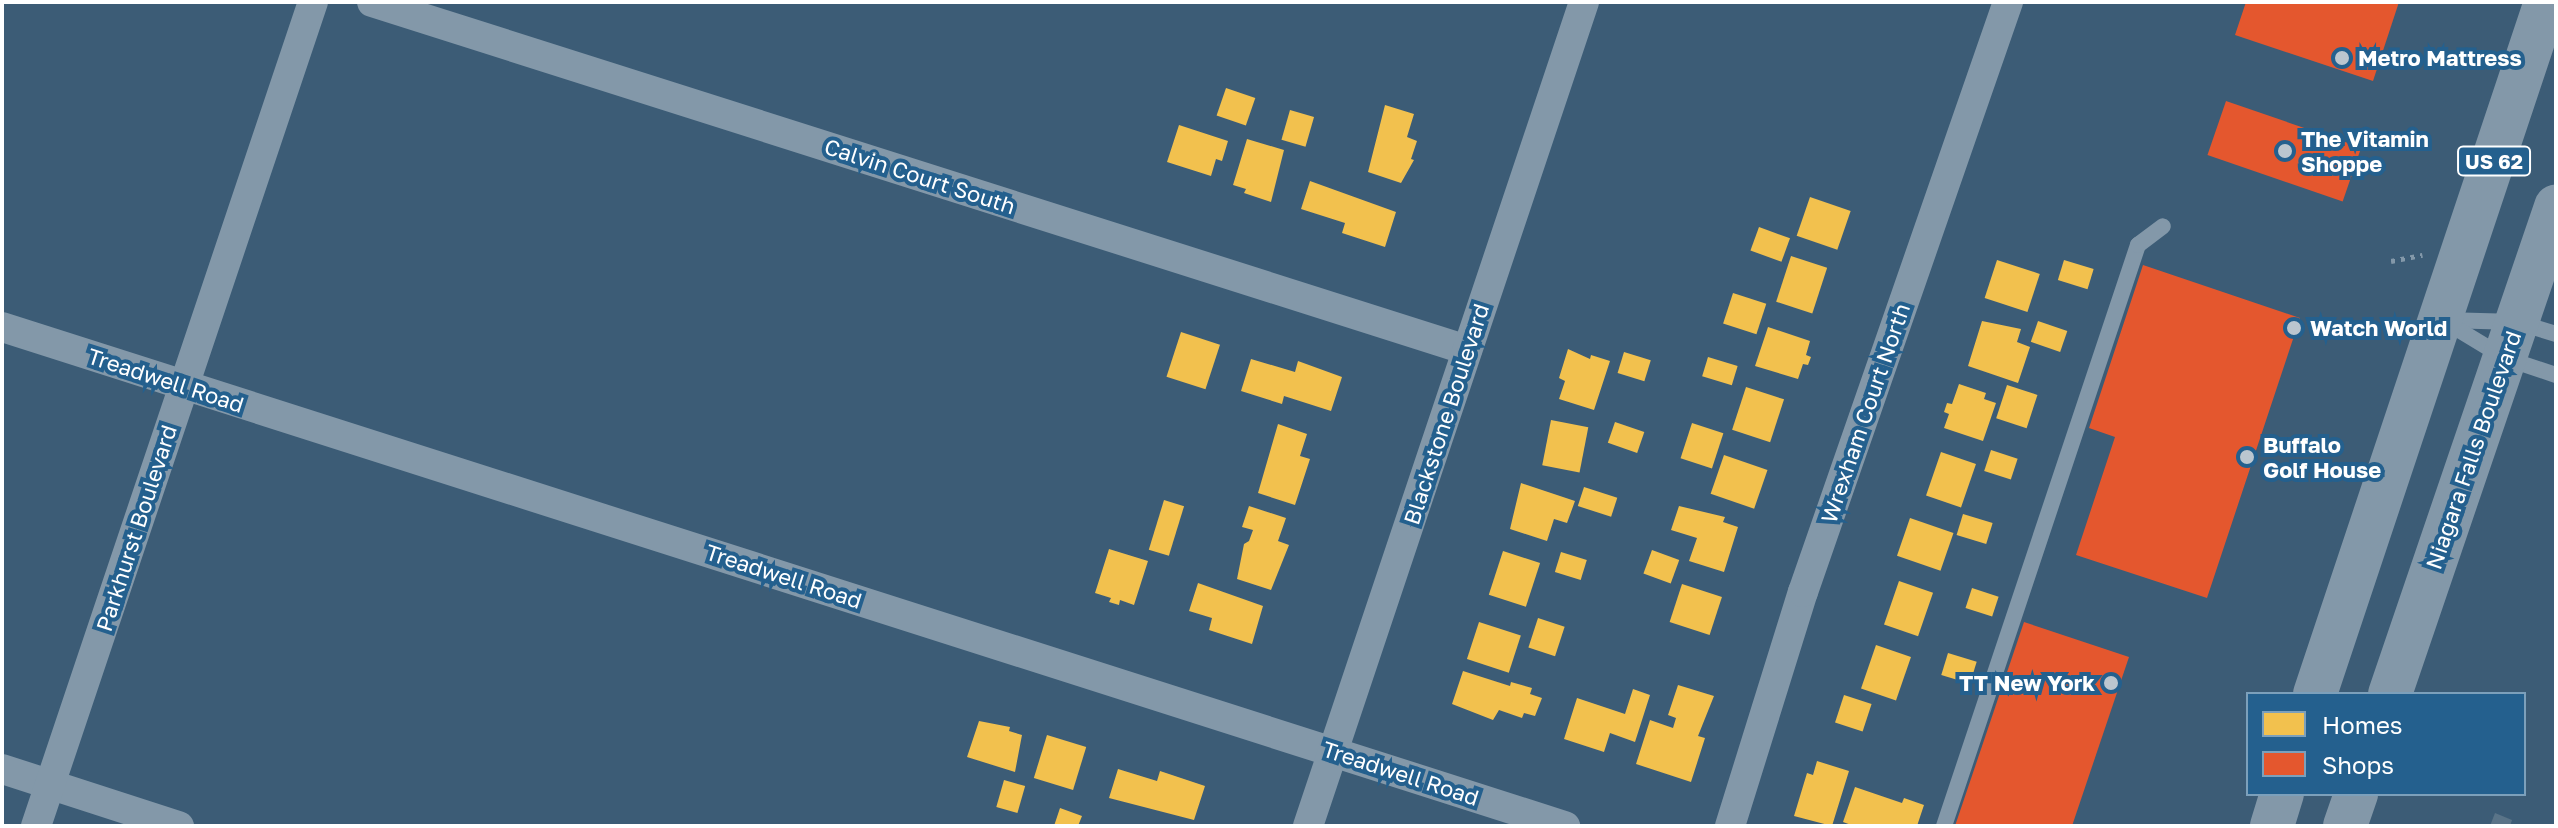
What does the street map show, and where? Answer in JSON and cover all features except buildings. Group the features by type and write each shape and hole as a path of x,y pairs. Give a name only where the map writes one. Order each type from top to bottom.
{"main road":[{"name":"US 62","path":"2316,692 2546,2"},
{"name":"Niagara Falls Boulevard","path":"2391,692 2526,338 2556,207"},
{"path":"2272,826 2281,796"},
{"path":"2345,826 2355,796"}],"street":[{"name":"Parkhurst Boulevard","path":"36,826 313,2"},
{"name":"Calvin Court South","path":"372,2 1467,350"},
{"name":"Blackstone Boulevard","path":"1308,826 1584,2"},
{"name":"Wrexham Court North","path":"1730,826 1803,592 2008,2"},
{"name":"Treadwell Road","path":"2,327 1565,826"},
{"path":"2,769 179,826"}],"lane":[{"path":"1944,826 2138,245 2163,226"},
{"path":"2442,320 2526,338"},
{"path":"2442,320 2526,338 2556,375"}],"path":[{"path":"2391,261 2431,254"}],"place":[{"name":"Metro Mattress","path":"2342,58"},
{"name":"The Vitamin Shoppe","path":"2285,151"},
{"name":"Watch World","path":"2294,328"},
{"name":"Buffalo Golf House","path":"2247,457"},
{"name":"TT New York","path":"2111,683"}]}
